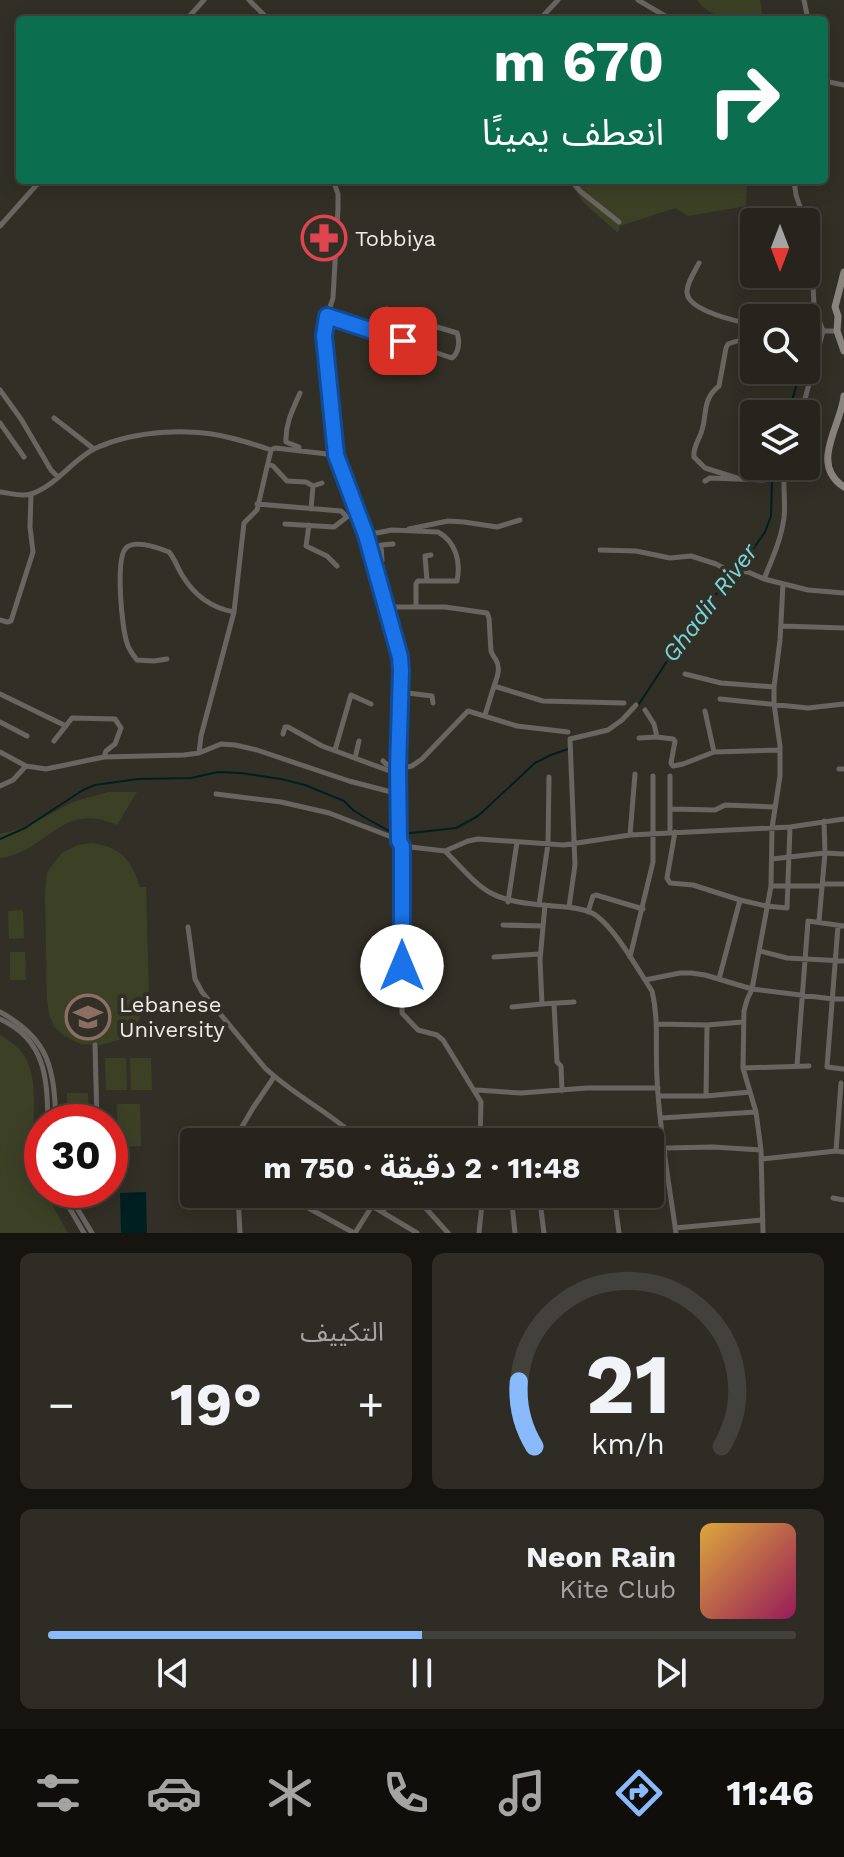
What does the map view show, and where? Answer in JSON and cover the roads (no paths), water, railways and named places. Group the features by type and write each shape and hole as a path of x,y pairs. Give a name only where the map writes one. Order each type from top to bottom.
{"street":[{"path":"190,16 204,0"},
{"path":"249,0 265,16"},
{"path":"543,16 558,0"},
{"path":"638,0 664,16"},
{"path":"0,226 37,184"},
{"path":"334,184 338,209 333,298 324,336 336,455 366,535 400,657 398,770 402,1013 418,1030 437,1035 443,1040 481,1102 480,1128"},
{"path":"574,184 619,222"},
{"path":"795,184 800,208"},
{"path":"699,263 688,287 691,304 740,321"},
{"path":"844,272 835,307 844,351"},
{"path":"805,400 823,331 814,306 812,288"},
{"path":"327,316 452,358 460,342 457,333 387,309 383,310 379,332"},
{"path":"838,316 844,309"},
{"path":"823,331 840,334"},
{"path":"737,478 705,468 694,457 694,450 703,430 708,399 719,386 726,348 728,344 740,340"},
{"path":"0,390 58,477"},
{"path":"299,451 299,447 286,442 285,436 300,393"},
{"path":"844,396 842,412 827,453 832,474 844,487"},
{"path":"54,418 94,449"},
{"path":"0,423 24,457"},
{"path":"0,492 31,494 58,477 82,456 127,437 206,434 271,450 336,455"},
{"path":"199,753 234,612 242,531 244,523 257,510 271,450"},
{"path":"268,464 287,481 306,482 313,486 322,483"},
{"path":"705,481 710,478 740,478"},
{"path":"764,579 781,536 785,503 781,480"},
{"path":"311,509 313,486"},
{"path":"0,620 11,621 33,552 31,494"},
{"path":"257,504 341,511 347,517"},
{"path":"285,524 334,527 357,513"},
{"path":"366,535 448,521 497,527 520,520"},
{"path":"309,525 306,546 327,556 337,566"},
{"path":"408,529 441,533 458,556 457,581 418,581 416,606"},
{"path":"374,562 382,561 381,545 393,544"},
{"path":"167,659 137,660 128,647 120,578 123,552 130,545 169,552 186,582 201,597 219,609 234,612"},
{"path":"600,550 636,551 670,558 691,556 734,572 748,572 783,584 844,593"},
{"path":"427,581 425,556 431,555"},
{"path":"763,1233 761,1150 756,1112 743,1068 743,1022 771,886 772,828 780,776 774,687 783,584"},
{"path":"386,607 445,607 487,613 492,656 497,660 499,670 485,715"},
{"path":"781,626 844,628"},
{"path":"685,674 721,683 774,687"},
{"path":"494,686 543,701 624,703"},
{"path":"400,692 432,696 433,703"},
{"path":"0,694 66,726"},
{"path":"335,750 351,695 371,704"},
{"path":"720,699 808,708 844,704"},
{"path":"569,907 574,875 570,739 608,730 636,705"},
{"path":"645,710 654,724 657,737"},
{"path":"283,734 285,727 288,727 322,746 398,770 422,759 468,711 517,726 568,732"},
{"path":"705,711 714,752"},
{"path":"54,741 72,718 115,719 121,728 115,744 104,757"},
{"path":"0,722 27,736"},
{"path":"639,738 673,739 673,766 714,752 780,750"},
{"path":"355,758 359,741"},
{"path":"0,752 26,766 46,769 104,757 199,753 221,744 235,745 399,794"},
{"path":"383,761 398,770"},
{"path":"0,786 13,780 26,766"},
{"path":"630,835 635,774"},
{"path":"630,958 653,862 653,776"},
{"path":"670,776 672,832 668,882 693,885 766,906 787,908 790,827"},
{"path":"542,1004 540,954 548,844 549,777"},
{"path":"216,794 281,802 329,813 400,842 445,851 468,841 486,839 574,844 630,835 790,827 844,819"},
{"path":"670,809 715,810 725,805 775,807"},
{"path":"819,921 825,853 824,821"},
{"path":"508,902 517,842"},
{"path":"445,851 472,881 488,893 508,902 569,907 588,912 604,924 652,991 658,1024 661,1118 676,1230 762,1220"},
{"path":"772,859 844,854"},
{"path":"771,886 844,884"},
{"path":"588,912 596,895 643,909"},
{"path":"719,979 740,900"},
{"path":"797,1065 808,921 819,921 841,926 827,1067 843,1069"},
{"path":"503,925 543,926"},
{"path":"188,927 197,986 274,1077 345,1128"},
{"path":"760,951 787,958 844,961"},
{"path":"494,957 540,954"},
{"path":"645,980 680,973 705,975 752,989 844,999"},
{"path":"512,1007 574,1002"},
{"path":"554,1004 562,1091"},
{"path":"0,1012 23,1026 40,1045 54,1080 55,1104"},
{"path":"0,1019 14,1026 41,1060 46,1078 47,1104"},
{"path":"658,1024 743,1022"},
{"path":"706,1096 707,1025"},
{"path":"95,1045 97,1104"},
{"path":"743,1068 809,1066"},
{"path":"241,1128 274,1077"},
{"path":"836,1151 841,1083"},
{"path":"475,1090 521,1093 587,1088 658,1088"},
{"path":"659,1096 750,1092"},
{"path":"661,1118 756,1112"},
{"path":"665,1151 713,1147 761,1150"},
{"path":"761,1159 844,1152"},
{"path":"833,1198 844,1200"},
{"path":"308,1208 355,1233 372,1206 417,1233"},
{"path":"69,1208 84,1233"},
{"path":"77,1208 92,1233"},
{"path":"239,1208 240,1233"},
{"path":"426,1208 448,1233"},
{"path":"479,1233 482,1208"},
{"path":"512,1208 515,1233"},
{"path":"541,1208 544,1233"},
{"path":"616,1208 619,1233"}],"water":[{"path":"146,1192 147,1233 121,1233 120,1208 128,1208 128,1193"}],"waterway":[{"name":"Ghadir River","path":"792,400 797,384"},
{"name":"Ghadir River","path":"739,569 765,532 771,516 772,481"},
{"name":"Ghadir River","path":"637,707 696,617 734,574"},
{"name":"Ghadir River","path":"0,839 25,828 95,785 138,779 191,778 218,772 241,773 305,785 344,801 353,810 391,832 456,828 478,816 535,763 568,749"}],"place":[{"name":"Tobbiya","path":"324,238"},
{"name":"Lebanese University","path":"88,1017"}]}
